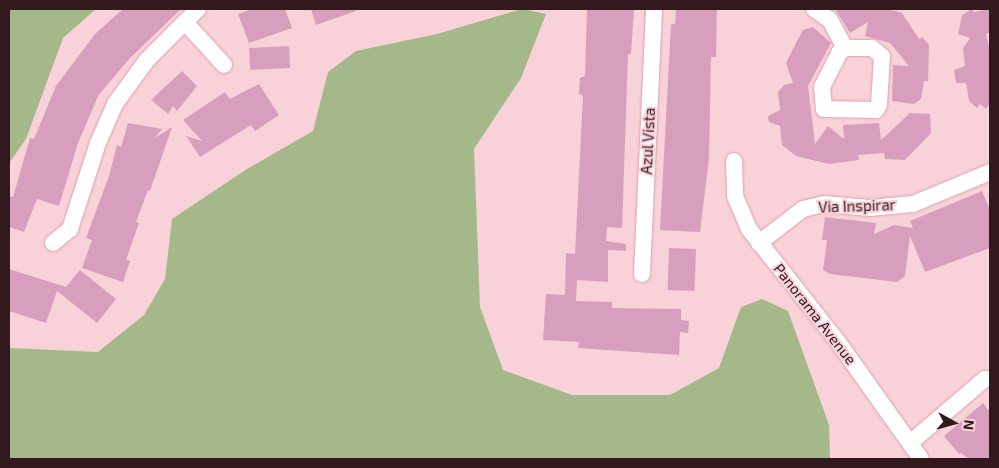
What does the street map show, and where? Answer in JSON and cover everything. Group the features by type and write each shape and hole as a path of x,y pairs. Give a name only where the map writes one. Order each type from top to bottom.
{"street":[{"path":"53,243 70,229 98,143 115,104 147,60 198,9"},
{"name":"Azul Vista","path":"642,274 654,9"},
{"path":"814,9 830,20 845,48"},
{"path":"185,22 224,65"},
{"path":"845,48 872,48 882,56 879,105 876,110 824,109 822,87 839,53 845,48"},
{"name":"Panorama Avenue","path":"734,161 736,196 749,229 838,342 921,459"},
{"name":"Via Inspirar","path":"759,243 803,209 824,204 870,208 913,204 990,172"},
{"path":"910,443 985,379"}],"green space":[{"path":"9,9 96,9 63,38 26,139 9,163"},
{"path":"522,9 546,14 521,78 474,149 480,307 503,370 572,395 670,395 719,368 741,307 762,299 788,311 829,425 830,459 9,459 9,348 98,352 144,315 165,279 172,219 247,169 313,131 328,72 356,51 437,34"}],"building":[{"path":"123,9 181,9 129,59 98,96 78,143 59,206 37,199 24,232 9,227 9,196 13,197 30,138 34,139 56,86 95,34"},
{"path":"252,9 285,9 292,28 249,43 238,14"},
{"path":"311,9 356,9 356,11 316,25"},
{"path":"587,9 634,9 631,54 628,54 622,228 607,227 606,241 626,244 626,251 608,250 608,282 577,280 576,301 612,302 612,308 681,309 681,320 689,321 688,333 680,332 679,355 578,348 579,342 543,340 546,294 565,295 566,253 575,254 583,96 579,94 580,78 585,76"},
{"path":"676,9 717,9 716,57 711,57 709,158 700,232 660,230 671,24 675,24"},
{"path":"835,9 888,9 902,13 919,39 922,37 929,45 928,81 924,81 921,99 914,104 892,101 893,65 909,66 890,43 865,36 868,22 850,33"},
{"path":"972,9 974,12 990,9 990,32 986,34 990,51 990,104 986,109 980,104 977,108 969,101 966,83 956,83 954,70 965,66 963,48 970,38 958,34 962,15"},
{"path":"813,27 831,43 808,86 815,144 828,126 844,139 843,125 879,123 881,140 910,113 930,114 931,133 905,160 885,159 884,153 858,155 859,160 829,164 796,156 782,145 780,126 769,122 768,116 780,110 778,92 784,85 793,83 786,63 803,30"},
{"path":"289,46 290,68 250,70 249,48"},
{"path":"182,71 197,86 177,111 173,106 168,114 151,100"},
{"path":"259,84 279,115 255,131 251,125 200,157 186,136 202,141 183,120 225,92 230,99"},
{"path":"128,123 162,129 155,138 172,127 150,191 148,190 136,222 139,223 126,260 130,261 123,282 82,268 92,240 86,238 109,176 117,145 121,147"},
{"path":"982,191 990,210 990,248 925,272 910,236 905,276 897,282 830,274 823,270 827,240 822,240 825,217 876,223 874,234 894,225 913,228 910,221"},
{"path":"669,248 696,249 695,291 668,290"},
{"path":"9,269 66,287 80,270 116,299 97,323 57,291 46,323 9,311"},
{"path":"983,403 990,412 990,459 969,459 961,453 959,454 944,436"}]}
